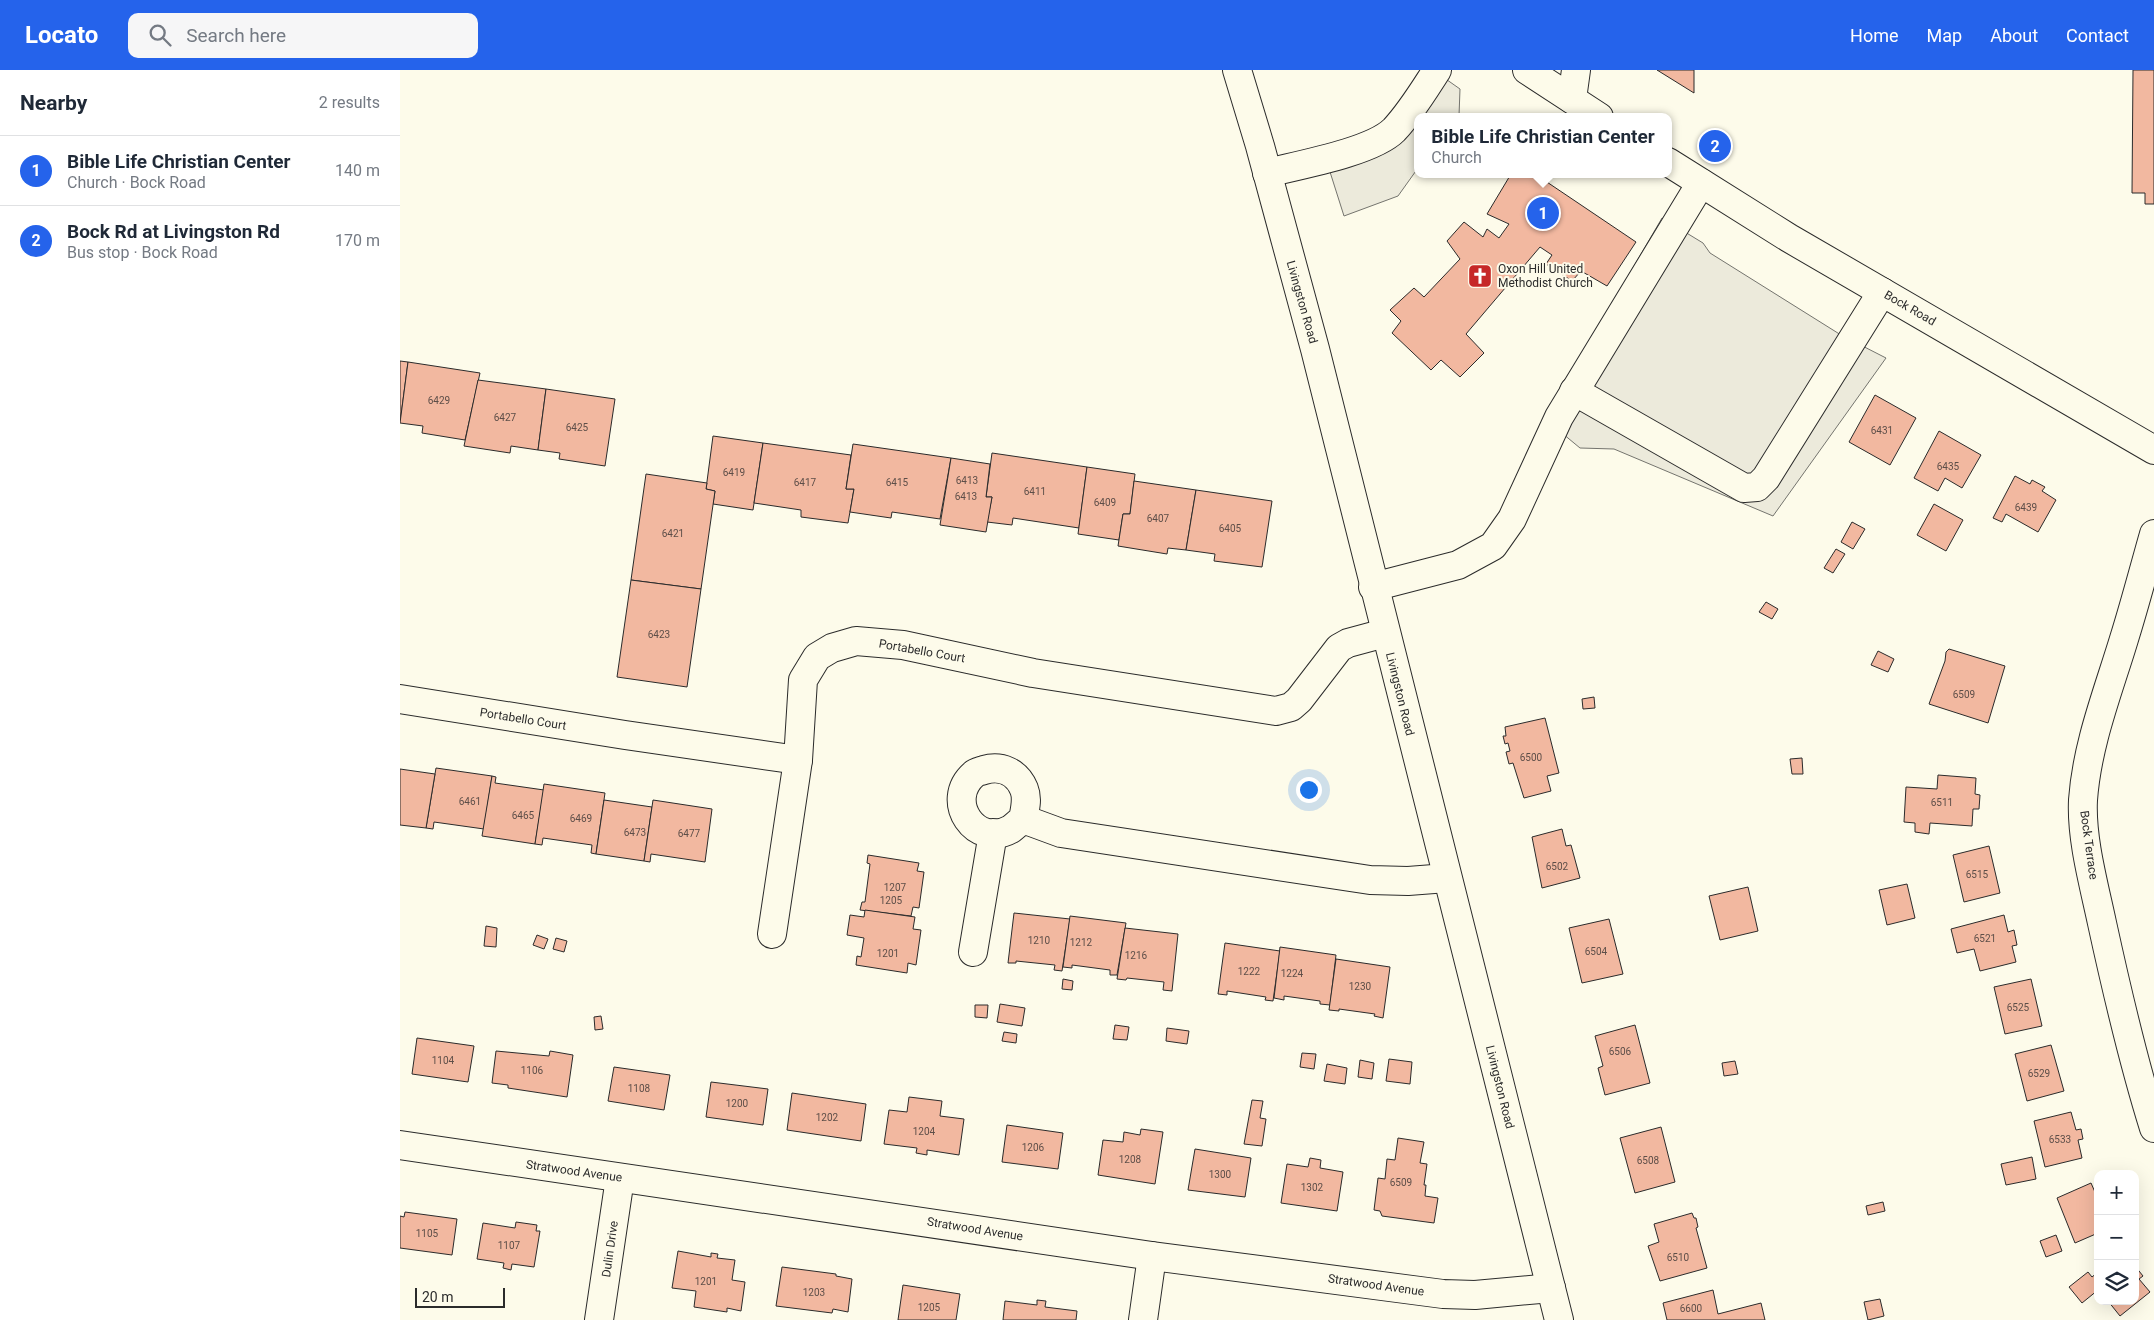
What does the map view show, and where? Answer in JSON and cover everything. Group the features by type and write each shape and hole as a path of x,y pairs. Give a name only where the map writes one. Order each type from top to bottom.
{"street":[{"name":"Livingston Road","path":"1237,70 1315,349 1559,1320"},
{"path":"1267,173 1362,149 1393,131 1418,100 1437,70"},
{"path":"1527,70 1593,113"},
{"path":"1572,99 1576,70"},
{"name":"Bock Road","path":"1672,165 1789,238 2154,450"},
{"path":"1374,587 1458,565 1493,546 1512,518 1559,417 1700,183"},
{"path":"1574,391 1744,488 1757,487 1766,478 1882,292"},
{"name":"Bock Terrace","path":"2154,534 2088,762 2083,802 2084,827 2095,892 2125,1024 2154,1128"},
{"name":"Portabello Court","path":"400,700 798,760 803,680 817,657 832,648 848,642 868,641 903,645 1033,672 1276,712 1291,707 1299,700 1339,648 1385,633"},
{"path":"772,934 798,760"},
{"path":"994,767 1007,770 1018,778 1025,790 1026,804 1023,819 1009,830 992,833 979,830 968,822 962,810 962,789 975,773 994,767"},
{"path":"1023,819 1039,827 1061,833 1370,880 1408,881 1447,878"},
{"path":"973,952 992,833"},
{"name":"Stratwood Avenue","path":"400,1146 846,1209 1152,1256 1443,1294 1484,1295 1551,1288"},
{"name":"Dulin Drive","path":"599,1320 620,1178"},
{"path":"1143,1320 1152,1256"}],"shaded area":[{"path":"1433,70 1460,89 1459,113 1414,113 1414,174 1398,196 1344,216 1324,153 1386,129"},
{"path":"1662,218 1703,243 1710,253 1841,335 1886,358 1773,516 1614,449 1580,448 1545,419"}],"building":[{"path":"1657,70 1694,70 1694,93"},
{"path":"2133,70 2154,70 2154,204 2145,204 2145,193 2132,193"},
{"name":"Oxon Hill United Methodist Church","path":"1509,178 1541,178 1636,242 1607,286 1581,271 1572,281 1546,264 1552,255 1540,247 1466,334 1484,353 1460,377 1441,360 1431,370 1392,333 1401,321 1390,310 1414,288 1424,297 1460,259 1447,241 1464,222 1483,237 1487,229 1499,238 1509,224 1487,214"},
{"path":"400,361 408,362 400,423"},
{"path":"408,362 480,373 465,440 422,433 423,426 400,423"},
{"path":"478,380 546,389 538,450 511,446 510,453 464,446"},
{"path":"546,389 615,399 605,466 559,459 560,453 538,450"},
{"path":"1875,395 1916,418 1890,465 1849,442"},
{"path":"1939,431 1981,455 1962,488 1945,478 1938,491 1914,478"},
{"path":"713,436 763,443 753,510 713,504 715,491 706,489"},
{"path":"763,443 851,455 846,489 854,489 848,523 801,517 801,510 754,503"},
{"path":"853,444 951,458 940,519 892,512 891,518 850,512 854,489 846,489"},
{"path":"992,453 1087,467 1079,528 1013,518 1012,525 987,522 992,497 986,497"},
{"path":"951,458 990,464 986,497 992,497 986,532 940,525"},
{"path":"1087,467 1135,474 1130,514 1123,514 1119,540 1078,534"},
{"path":"646,474 707,483 706,489 715,491 701,589 631,580"},
{"path":"2015,476 2030,484 2032,480 2045,487 2042,491 2056,500 2038,532 2006,514 2002,522 1993,518"},
{"path":"1134,481 1196,490 1186,550 1168,548 1167,554 1118,546 1123,514 1130,514"},
{"path":"1196,490 1272,501 1262,567 1214,561 1215,554 1186,550"},
{"path":"1934,504 1963,520 1946,551 1917,535"},
{"path":"1852,522 1865,529 1853,549 1841,542"},
{"path":"1836,549 1845,554 1833,573 1824,568"},
{"path":"631,580 701,589 687,687 617,677"},
{"path":"1766,602 1778,609 1772,619 1759,612"},
{"path":"1949,649 2005,666 1988,723 1929,704 1945,661 1946,652"},
{"path":"1878,651 1894,659 1888,672 1871,665"},
{"path":"1594,697 1595,708 1583,709 1582,699"},
{"path":"1545,718 1559,773 1547,776 1551,791 1524,798 1513,763 1509,764 1506,752 1510,751 1508,743 1505,744 1503,736 1506,736 1505,727"},
{"path":"1802,758 1803,774 1792,774 1790,759"},
{"path":"436,768 492,776 484,829 434,822 433,829 426,828"},
{"path":"400,769 435,774 426,828 400,825"},
{"path":"1938,775 1976,778 1975,794 1980,795 1979,809 1973,809 1972,826 1930,823 1929,834 1915,832 1915,823 1904,822 1906,787 1937,789"},
{"path":"492,776 496,777 495,783 544,790 535,844 482,836"},
{"path":"544,784 605,793 596,854 591,853 592,845 543,838 542,845 535,844"},
{"path":"604,800 652,807 644,861 596,854"},
{"path":"653,800 712,809 705,862 651,854 650,862 644,861"},
{"path":"1562,829 1566,846 1571,845 1580,878 1542,888 1532,837"},
{"path":"1989,846 2000,893 1964,902 1953,855"},
{"path":"868,855 919,863 917,871 924,872 919,908 913,907 911,916 860,910 862,902 865,902 870,864 867,863"},
{"path":"1907,884 1915,918 1887,925 1879,890"},
{"path":"1748,887 1758,931 1720,940 1709,896"},
{"path":"865,910 915,917 913,929 921,930 916,965 908,963 907,973 856,965 857,956 861,957 864,938 847,935 850,915 864,917"},
{"path":"1014,913 1070,919 1062,971 1054,970 1055,965 1016,961 1016,963 1008,963"},
{"path":"2004,915 2008,932 2014,930 2017,945 2012,946 2016,962 1980,971 1974,949 1957,953 1951,929"},
{"path":"1070,916 1126,923 1117,975 1110,975 1110,970 1072,965 1072,968 1063,967"},
{"path":"1609,919 1623,974 1582,983 1569,928"},
{"path":"486,926 497,928 496,947 484,946"},
{"path":"1125,928 1178,934 1172,991 1163,990 1164,982 1127,978 1126,980 1117,979"},
{"path":"537,935 548,939 544,949 533,945"},
{"path":"556,938 567,941 564,952 553,949"},
{"path":"1225,943 1280,951 1273,1001 1265,1000 1266,997 1227,991 1227,995 1218,994"},
{"path":"1280,947 1336,955 1330,1005 1320,1004 1320,1001 1284,996 1284,1000 1274,998"},
{"path":"1336,959 1390,967 1383,1018 1374,1016 1375,1014 1339,1009 1339,1011 1329,1010"},
{"path":"1063,979 1073,981 1072,990 1062,989"},
{"path":"2031,979 2042,1026 2005,1034 1994,987"},
{"path":"1000,1004 1025,1008 1022,1026 997,1022"},
{"path":"975,1005 988,1005 987,1018 975,1017"},
{"path":"601,1016 603,1029 595,1030 594,1017"},
{"path":"1115,1025 1129,1027 1127,1040 1113,1039"},
{"path":"1635,1025 1650,1083 1605,1095 1598,1068 1603,1066 1595,1036"},
{"path":"1167,1028 1189,1031 1187,1044 1166,1041"},
{"path":"1004,1032 1017,1034 1016,1043 1002,1041"},
{"path":"417,1038 474,1046 468,1082 412,1074"},
{"path":"2051,1045 2064,1091 2027,1101 2015,1054"},
{"path":"496,1051 549,1056 550,1051 573,1055 567,1097 508,1088 508,1085 492,1083"},
{"path":"1302,1053 1316,1054 1314,1069 1300,1067"},
{"path":"1389,1059 1412,1062 1410,1084 1386,1081"},
{"path":"1360,1060 1374,1063 1372,1079 1358,1077"},
{"path":"1735,1061 1738,1074 1724,1076 1722,1063"},
{"path":"1327,1064 1347,1068 1345,1084 1324,1081"},
{"path":"614,1067 670,1075 664,1110 608,1101"},
{"path":"711,1082 768,1089 763,1125 706,1117"},
{"path":"792,1093 866,1104 861,1141 787,1130"},
{"path":"909,1097 942,1101 940,1116 964,1119 959,1155 927,1150 927,1155 916,1153 917,1148 884,1144 889,1110 907,1112"},
{"path":"1252,1100 1263,1101 1260,1118 1266,1119 1262,1146 1244,1144"},
{"path":"2071,1112 2076,1130 2081,1129 2083,1139 2078,1140 2082,1158 2045,1167 2034,1121"},
{"path":"1007,1125 1063,1133 1058,1169 1002,1162"},
{"path":"1661,1127 1675,1182 1635,1193 1620,1138"},
{"path":"1141,1129 1163,1132 1155,1184 1098,1175 1103,1140 1123,1142 1124,1132 1140,1135"},
{"path":"1398,1138 1424,1142 1420,1163 1427,1164 1424,1185 1426,1185 1425,1196 1438,1198 1434,1223 1382,1216 1380,1211 1374,1210 1378,1178 1385,1179 1387,1159 1395,1160"},
{"path":"1195,1149 1251,1158 1245,1197 1188,1190"},
{"path":"2032,1157 2036,1179 2006,1185 2001,1164"},
{"path":"1310,1158 1321,1160 1320,1168 1343,1172 1337,1211 1281,1203 1287,1164 1308,1167"},
{"path":"2091,1183 2094,1190 2094,1235 2075,1243 2057,1198"},
{"path":"1883,1202 1885,1211 1868,1215 1866,1206"},
{"path":"405,1212 457,1219 452,1255 400,1248 400,1216 404,1217"},
{"path":"1692,1213 1694,1218 1696,1218 1698,1227 1696,1228 1707,1268 1660,1281 1648,1246 1659,1242 1654,1224"},
{"path":"516,1222 537,1225 536,1231 540,1231 534,1267 512,1264 511,1270 503,1268 504,1263 477,1259 483,1223 515,1228"},
{"path":"2056,1235 2062,1251 2046,1257 2040,1241"},
{"path":"678,1251 711,1257 711,1253 718,1254 717,1258 735,1260 732,1280 745,1282 741,1311 727,1308 727,1312 694,1307 696,1291 672,1288"},
{"path":"782,1267 836,1274 836,1276 852,1279 848,1312 833,1309 832,1313 776,1306"},
{"path":"2139,1271 2143,1276 2139,1279"},
{"path":"2088,1272 2092,1277 2094,1275 2094,1293 2082,1303 2069,1287"},
{"path":"2139,1279 2150,1292 2139,1301"},
{"path":"903,1285 960,1294 956,1320 898,1320"},
{"path":"1713,1290 1718,1314 1761,1303 1765,1320 1667,1320 1663,1303"},
{"path":"1880,1299 1884,1316 1868,1320 1864,1302"},
{"path":"1037,1300 1046,1301 1045,1307 1077,1311 1076,1320 1003,1320 1005,1301 1037,1305"},
{"path":"2111,1305 2134,1305 2120,1316"}],"place":[{"name":"Bock Rd at Livingston Rd","path":"1715,146"},
{"name":"Bible Life Christian Center","path":"1543,213"},
{"name":"Oxon Hill United Methodist Church","path":"1480,276"}]}
